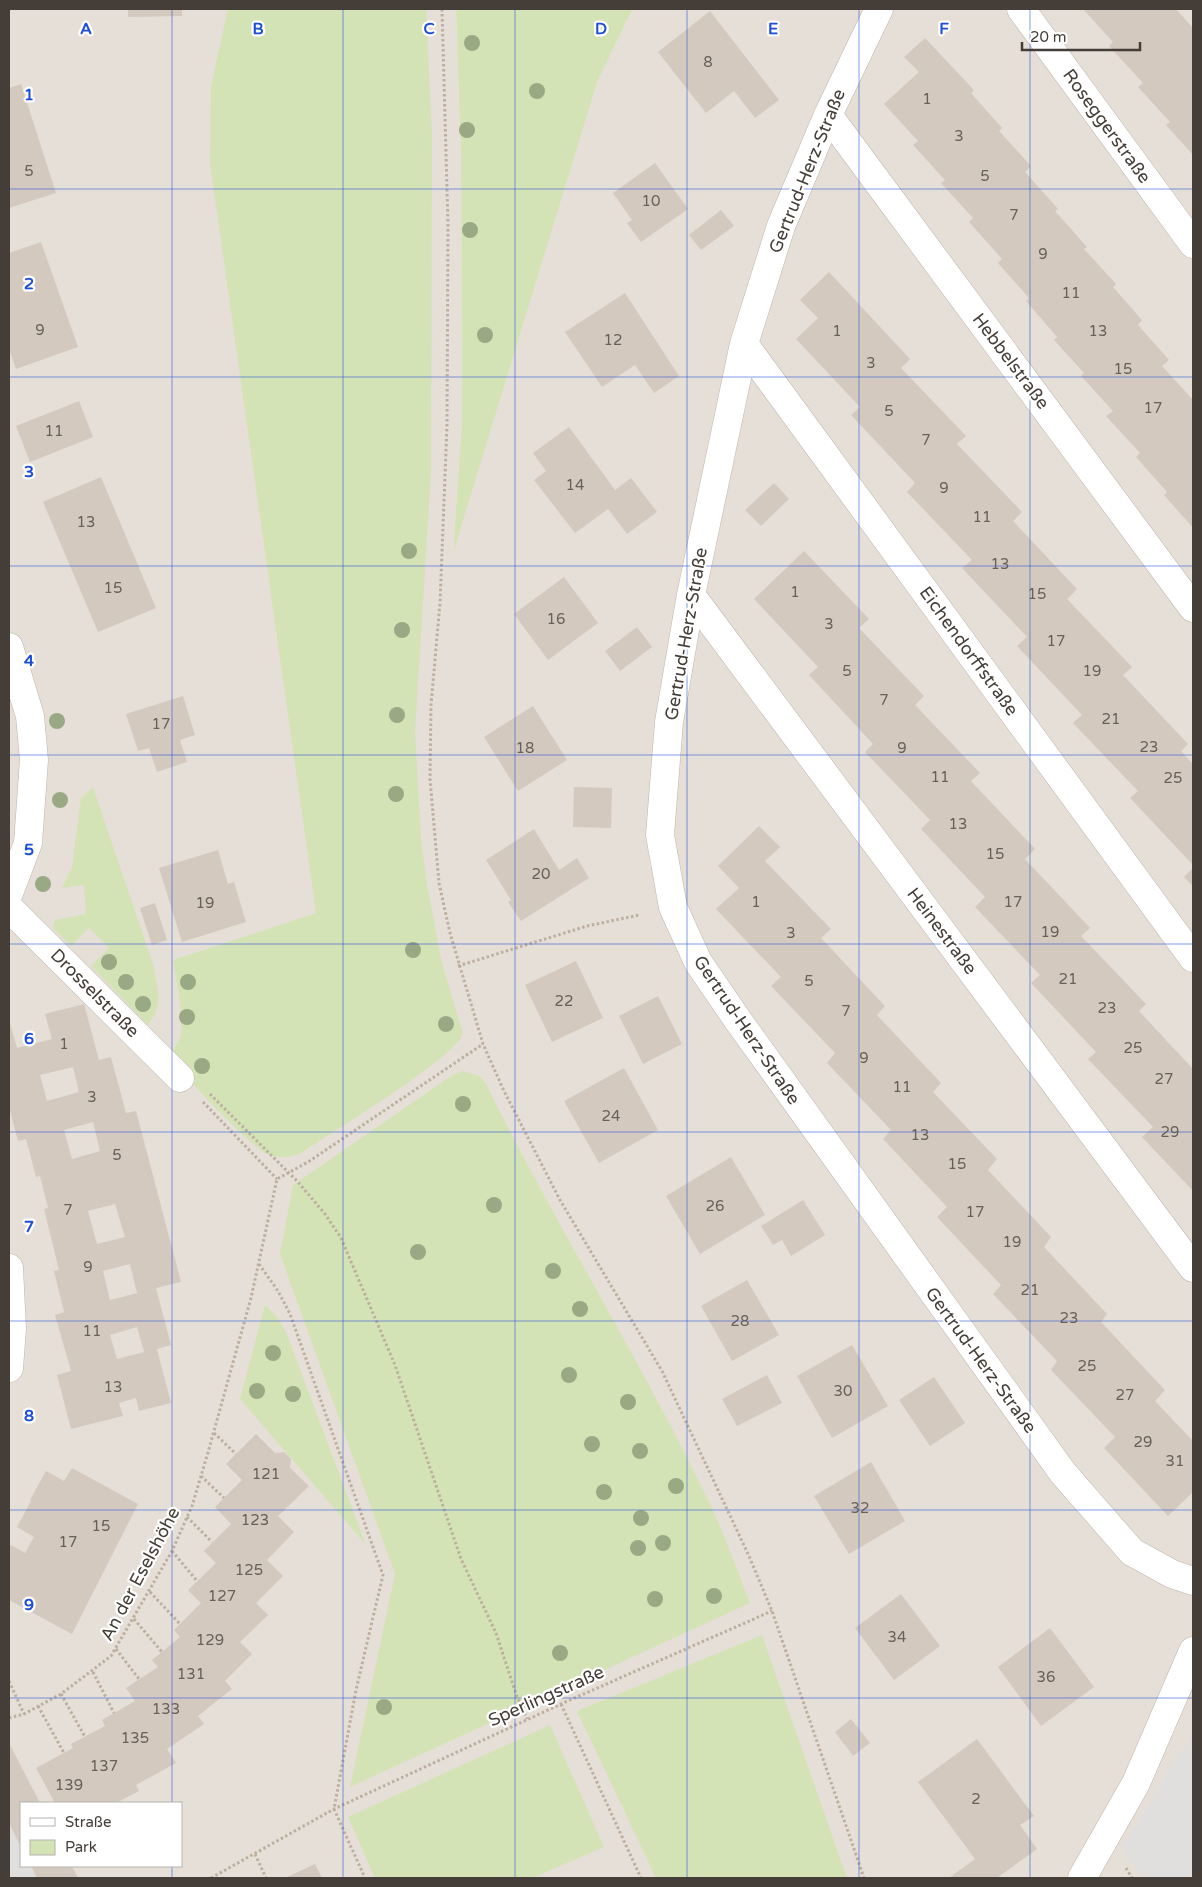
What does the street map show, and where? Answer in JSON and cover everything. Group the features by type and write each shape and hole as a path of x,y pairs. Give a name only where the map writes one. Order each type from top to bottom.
{"street":[{"name":"Gertrud-Herz-Straße","path":"879,9 828,115 781,226 744,344 691,595 669,722 660,835 674,907 698,962 731,1011 1063,1474 1132,1552 1172,1574 1193,1581"},
{"name":"Roseggerstraße","path":"1021,9 1193,244"},
{"name":"Hebbelstraße","path":"828,115 1193,608"},
{"name":"Eichendorffstraße","path":"744,344 1193,958"},
{"name":"Heinestraße","path":"691,595 1193,1268"},
{"path":"9,647 30,716 34,760 28,843 9,892"},
{"name":"Drosselstraße","path":"9,908 180,1078"},
{"path":"9,1268 12,1329 9,1368"},
{"path":"1082,1878 1136,1783 1193,1651"}],"path":[{"path":"442,9 448,225 447,425 440,603 431,705 430,778 440,883 458,966 483,1044 504,1091 560,1200 662,1371 749,1556 772,1611 864,1878"},
{"path":"458,966 587,926 674,907"},
{"path":"180,1078 277,1179 308,1162 483,1044"},
{"path":"207,1091 289,1172 325,1214 341,1238 395,1364 461,1559 496,1633 517,1697 527,1719"},
{"name":"An der Eselshöhe","path":"9,1718 24,1714 61,1694 93,1672 116,1649 172,1551 187,1517 214,1433 259,1264 277,1179"},
{"path":"259,1264 278,1291 290,1314 383,1576 356,1690 334,1808 365,1878"},
{"path":"214,1433 236,1454"},
{"path":"201,1476 224,1498"},
{"path":"187,1517 212,1542"},
{"path":"172,1551 197,1581"},
{"path":"150,1592 180,1624"},
{"name":"Sperlingstraße","path":"211,1878 334,1808 527,1719 772,1611"},
{"path":"134,1619 162,1652"},
{"path":"116,1649 139,1679"},
{"path":"93,1672 114,1712"},
{"path":"9,1681 24,1714"},
{"path":"61,1694 84,1737"},
{"path":"561,1704 641,1878"},
{"path":"38,1706 64,1753"},
{"path":"255,1854 266,1878"}],"shaded area":[{"path":"9,9 456,9 461,163 462,418 453,551 598,80 633,9 1193,9 1193,1878 9,1878"},
{"path":"1193,1732 1193,1878 1142,1878 1122,1848"},
{"path":"9,1743 39,1802 20,1802 20,1867 72,1867 78,1878 9,1878"}],"green space":[{"path":"228,9 426,9 432,134 431,472 415,731 421,840 427,884 442,963 463,1034 455,1045 439,1060 390,1095 301,1153 284,1157 267,1154 247,1138 189,1078 179,1066 173,1054 174,1048 181,1036 181,1015 173,960 316,913 210,163 211,86"},
{"path":"456,9 633,9 598,80 453,553 462,418 461,163"},
{"path":"93,787 153,964 159,996 156,1012 148,1025 91,966 109,948 89,928 71,946 53,928 55,920 86,914 84,885 62,888 72,867 81,798"},
{"path":"462,1071 480,1076 486,1084 540,1188 681,1445 719,1524 750,1603 350,1787 395,1574 280,1254 293,1185 451,1076"},
{"path":"265,1305 277,1317 286,1332 366,1545 240,1399"},
{"path":"762,1635 847,1878 656,1878 577,1711"},
{"path":"550,1725 604,1847 532,1878 375,1878 348,1817"}],"building":[{"path":"128,9 182,9 182,16 128,17"},
{"path":"1083,9 1176,9 1193,28 1193,155 1166,125 1170,122 1138,87 1143,83 1109,46 1113,42"},
{"path":"710,11 779,100 755,118 734,91 706,113 658,52"},
{"path":"925,38 974,90 971,93 1002,128 999,131 1031,166 1025,172 1058,209 1055,211 1087,247 1084,249 1116,284 1113,287 1142,320 1138,325 1169,360 1162,366 1193,400 1193,528 1164,495 1167,492 1136,457 1140,453 1106,416 1113,411 1081,376 1084,373 1054,340 1057,337 1026,301 1029,298 998,263 1002,259 969,222 973,218 941,183 945,180 913,145 918,141 884,104 919,72 904,57"},
{"path":"21,84 56,193 9,208 9,88"},
{"path":"655,163 688,209 641,242 627,223 632,220 613,193"},
{"path":"721,210 734,226 701,250 689,235"},
{"path":"41,242 78,347 16,369 9,349 9,253"},
{"path":"829,272 910,359 901,368 966,436 957,444 1022,512 1013,521 1077,589 1067,599 1132,667 1123,675 1188,744 1181,751 1193,764 1193,865 1130,798 1138,791 1073,723 1082,715 1017,646 1027,637 962,568 972,560 907,492 915,483 851,415 860,407 796,339 818,318 800,300"},
{"path":"625,293 679,376 654,393 635,365 602,387 565,332"},
{"path":"79,401 93,437 30,462 16,426"},
{"path":"569,427 615,490 631,478 657,512 627,534 608,509 575,533 534,480 546,471 533,453"},
{"path":"101,477 156,608 98,632 43,502"},
{"path":"774,483 789,499 761,526 745,510"},
{"path":"804,551 869,619 859,628 924,696 915,705 980,773 971,781 1035,849 1025,859 1090,928 1081,936 1146,1004 1139,1011 1193,1069 1193,1191 1142,1137 1153,1127 1088,1059 1096,1052 1031,983 1040,975 975,907 985,897 921,829 930,820 865,752 873,744 809,675 818,667 754,599"},
{"path":"564,577 598,623 548,660 514,614"},
{"path":"637,627 652,647 620,671 605,651"},
{"path":"183,696 195,735 180,740 187,762 157,772 149,748 138,751 126,714"},
{"path":"533,706 567,760 518,791 484,737"},
{"path":"574,787 612,788 611,828 573,827"},
{"path":"759,826 780,847 765,861 831,929 821,938 885,1006 877,1015 941,1083 933,1092 997,1159 988,1170 1051,1237 1044,1247 1107,1314 1101,1322 1165,1390 1155,1401 1193,1441 1193,1492 1168,1516 1104,1448 1115,1437 1051,1370 1057,1361 993,1294 1001,1285 937,1217 947,1207 883,1139 891,1130 827,1063 835,1053 771,986 781,977 716,909 739,888 718,866"},
{"path":"534,829 559,870 577,858 589,878 521,921 508,902 511,900 486,860"},
{"path":"218,850 228,884 234,882 246,922 182,942 159,868"},
{"path":"1193,868 1193,886 1184,877"},
{"path":"155,903 167,940 152,945 140,908"},
{"path":"576,961 603,1018 552,1042 525,985"},
{"path":"658,996 682,1044 643,1064 619,1016"},
{"path":"84,1004 99,1060 111,1057 126,1113 136,1111 181,1282 156,1288 171,1345 157,1349 171,1403 139,1411 136,1398 119,1403 123,1416 71,1429 57,1375 71,1371 55,1315 64,1312 54,1271 59,1270 44,1209 48,1208 40,1176 36,1177 26,1139 18,1141 9,1107 9,1020 17,1048 52,1039 45,1014","holes":["73,1067 79,1092 47,1101 40,1075","93,1122 100,1151 72,1159 64,1130","115,1204 125,1237 97,1244 88,1211","130,1264 137,1293 110,1300 103,1271","137,1327 144,1352 117,1359 110,1335"]},
{"path":"624,1068 658,1130 599,1163 564,1101"},
{"path":"731,1157 765,1215 700,1254 666,1196"},
{"path":"803,1200 825,1235 791,1256 782,1240 773,1245 761,1226"},
{"path":"747,1280 779,1335 732,1361 701,1306"},
{"path":"852,1345 888,1406 832,1438 797,1376"},
{"path":"767,1375 782,1403 737,1426 722,1399"},
{"path":"934,1377 965,1423 930,1446 899,1400"},
{"path":"256,1434 275,1453 284,1452 291,1459 290,1468 309,1486 278,1516 294,1532 267,1560 283,1576 256,1603 268,1615 240,1642 252,1654 225,1681 232,1689 198,1716 204,1724 167,1749 176,1763 136,1785 139,1791 118,1802 54,1802 36,1768 73,1748 71,1744 105,1726 102,1720 135,1701 126,1688 158,1667 152,1660 180,1637 174,1630 201,1603 188,1590 216,1563 204,1551 231,1524 215,1507 242,1480 226,1464"},
{"path":"871,1462 905,1521 849,1554 814,1496"},
{"path":"72,1468 138,1504 72,1634 9,1600 9,1548 11,1545 25,1553 34,1537 17,1527 46,1471 64,1481"},
{"path":"901,1594 940,1646 894,1680 855,1628"},
{"path":"1050,1628 1094,1687 1041,1726 998,1667"},
{"path":"851,1719 870,1743 853,1756 835,1732"},
{"path":"977,1739 1034,1816 1020,1825 1037,1849 997,1878 949,1878 975,1859 918,1782"},
{"path":"9,1743 39,1802 20,1802 20,1845 9,1823"},
{"path":"315,1864 322,1878 285,1878"},
{"path":"32,1867 72,1867 78,1878 37,1878"}]}
